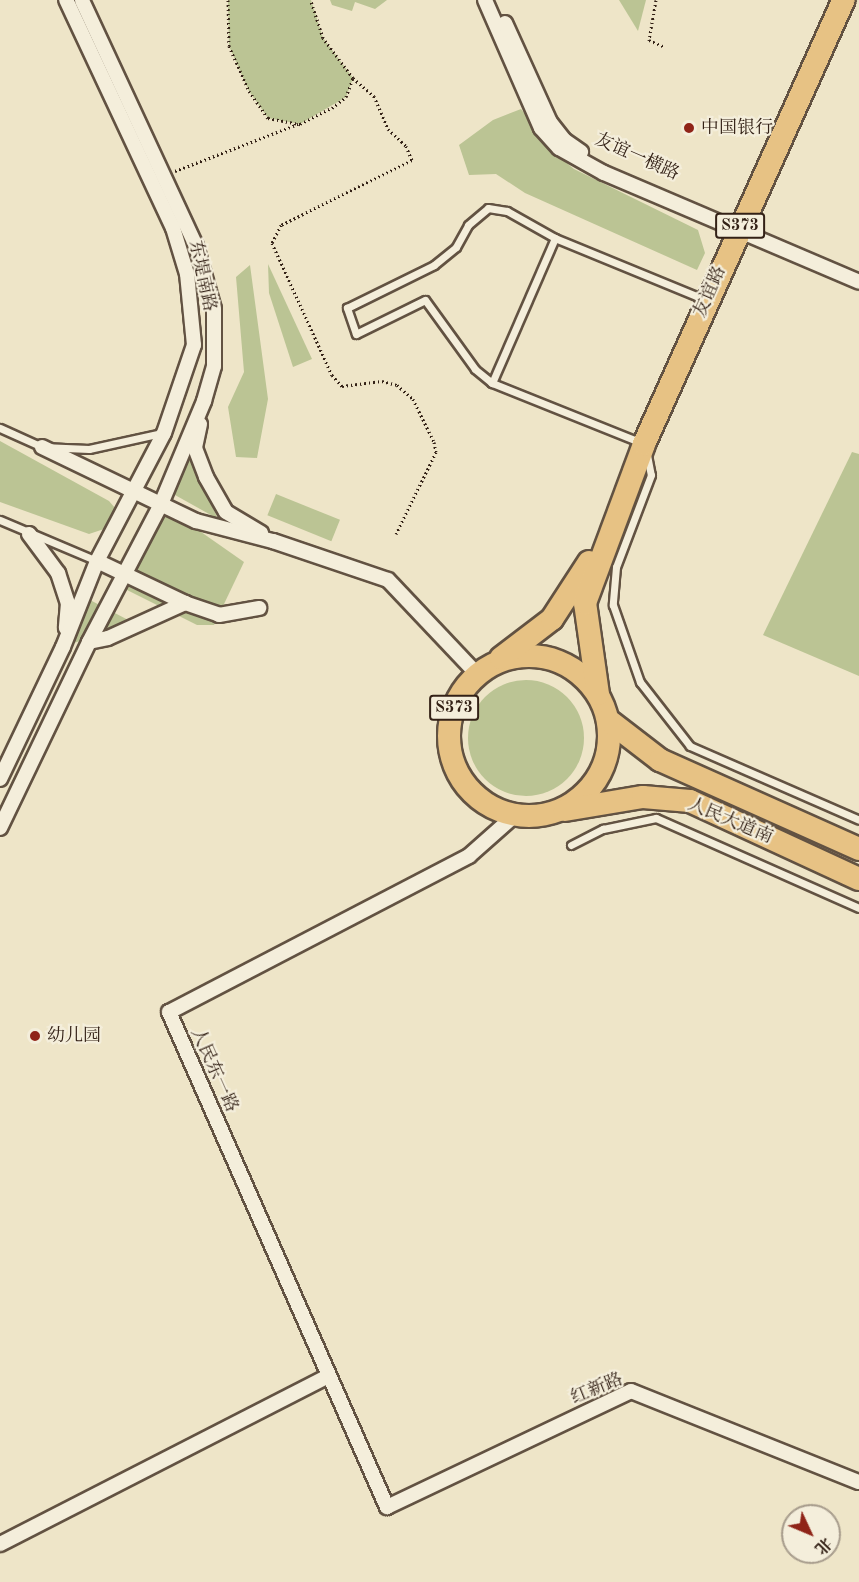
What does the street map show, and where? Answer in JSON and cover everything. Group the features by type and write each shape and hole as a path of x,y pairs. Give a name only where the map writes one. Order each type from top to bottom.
{"main road":[{"name":"友谊路","path":"485,669 552,619 571,594 594,554 706,300 844,0"},
{"name":"友谊路","path":"598,694 585,603 642,449"},
{"name":"S373","path":"516,656 540,656 563,663 583,675 598,694 608,720 609,743 604,765 593,784 577,801 557,811 536,816 514,816 489,807 469,791 455,769 450,753 450,718 460,694 485,669 516,656"},
{"name":"人民大道南","path":"608,720 660,760 859,849"},
{"name":"人民大道南","path":"557,811 643,797 690,801 859,879"}],"street":[{"name":"东堤南路","path":"0,778 63,647 97,561 132,490 164,433 194,345 187,274 173,228 66,0"},
{"name":"东堤南路","path":"0,828 89,642 161,504 204,401 214,366 214,309 196,246 82,0"},
{"name":"友谊一横路","path":"485,0 541,128 559,148 604,173 740,226"},
{"name":"友谊一横路","path":"495,0 550,122 564,140 596,162 859,282"},
{"path":"204,401 195,448 206,477 226,512 273,541"},
{"path":"42,447 196,521 273,541 388,580 485,669"},
{"path":"29,534 58,573 68,603 63,647"},
{"path":"97,561 185,603 219,615 259,608"},
{"path":"89,642 108,638 185,603"},
{"name":"人民东一路","path":"387,1507 170,1012 469,856 514,816"},
{"path":"0,1544 329,1376"},
{"name":"红新路","path":"387,1507 631,1391 859,1482"}],"lane":[{"path":"706,300 555,238 507,212 488,208 468,225 456,247 434,265 347,308 356,334 425,300 475,369 492,383 642,449 651,475 616,567 613,605 640,682 690,746 859,820"},
{"path":"492,383 555,238"},
{"path":"0,428 42,447 89,449 164,433"},
{"path":"0,520 97,561"},
{"path":"571,845 603,828 656,818 859,908"}],"path":[{"path":"228,0 229,46 249,91 268,118 300,124"},
{"path":"311,0 323,38 354,78 374,96 388,129 406,146 412,160 281,225 272,243 332,375 342,386 382,381 397,385 413,399 434,442 436,452 396,534"},
{"path":"656,0 649,40 665,47"},
{"path":"163,175 300,124 346,97 354,78"}],"green space":[{"path":"228,0 311,0 323,38 353,78 346,97 300,124 268,118 249,91 229,46"},
{"path":"330,0 387,0 375,9 355,2 352,11 332,5"},
{"path":"619,0 646,0 638,31"},
{"path":"521,109 558,156 574,169 698,230 705,253 697,270 525,193 496,174 469,175 459,145 493,120"},
{"path":"268,264 312,359 293,367 269,293"},
{"path":"250,265 268,399 257,458 236,457 228,407 244,372 236,277"},
{"path":"0,441 109,501 115,508 107,528 89,534 0,502"},
{"path":"185,448 218,519 175,495"},
{"path":"852,452 859,454 859,676 763,635"},
{"path":"276,494 340,520 331,541 267,515"},
{"path":"161,504 244,562 214,625 197,625 111,582"},
{"path":"90,600 132,622 63,647"},
{"path":"526,680 548,684 567,697 580,716 584,738 580,760 567,779 548,792 526,796 504,792 485,779 472,760 468,738 472,716 485,697 504,684"}],"place":[{"name":"中国银行","path":"689,128"},
{"name":"幼儿园","path":"35,1036"}]}
